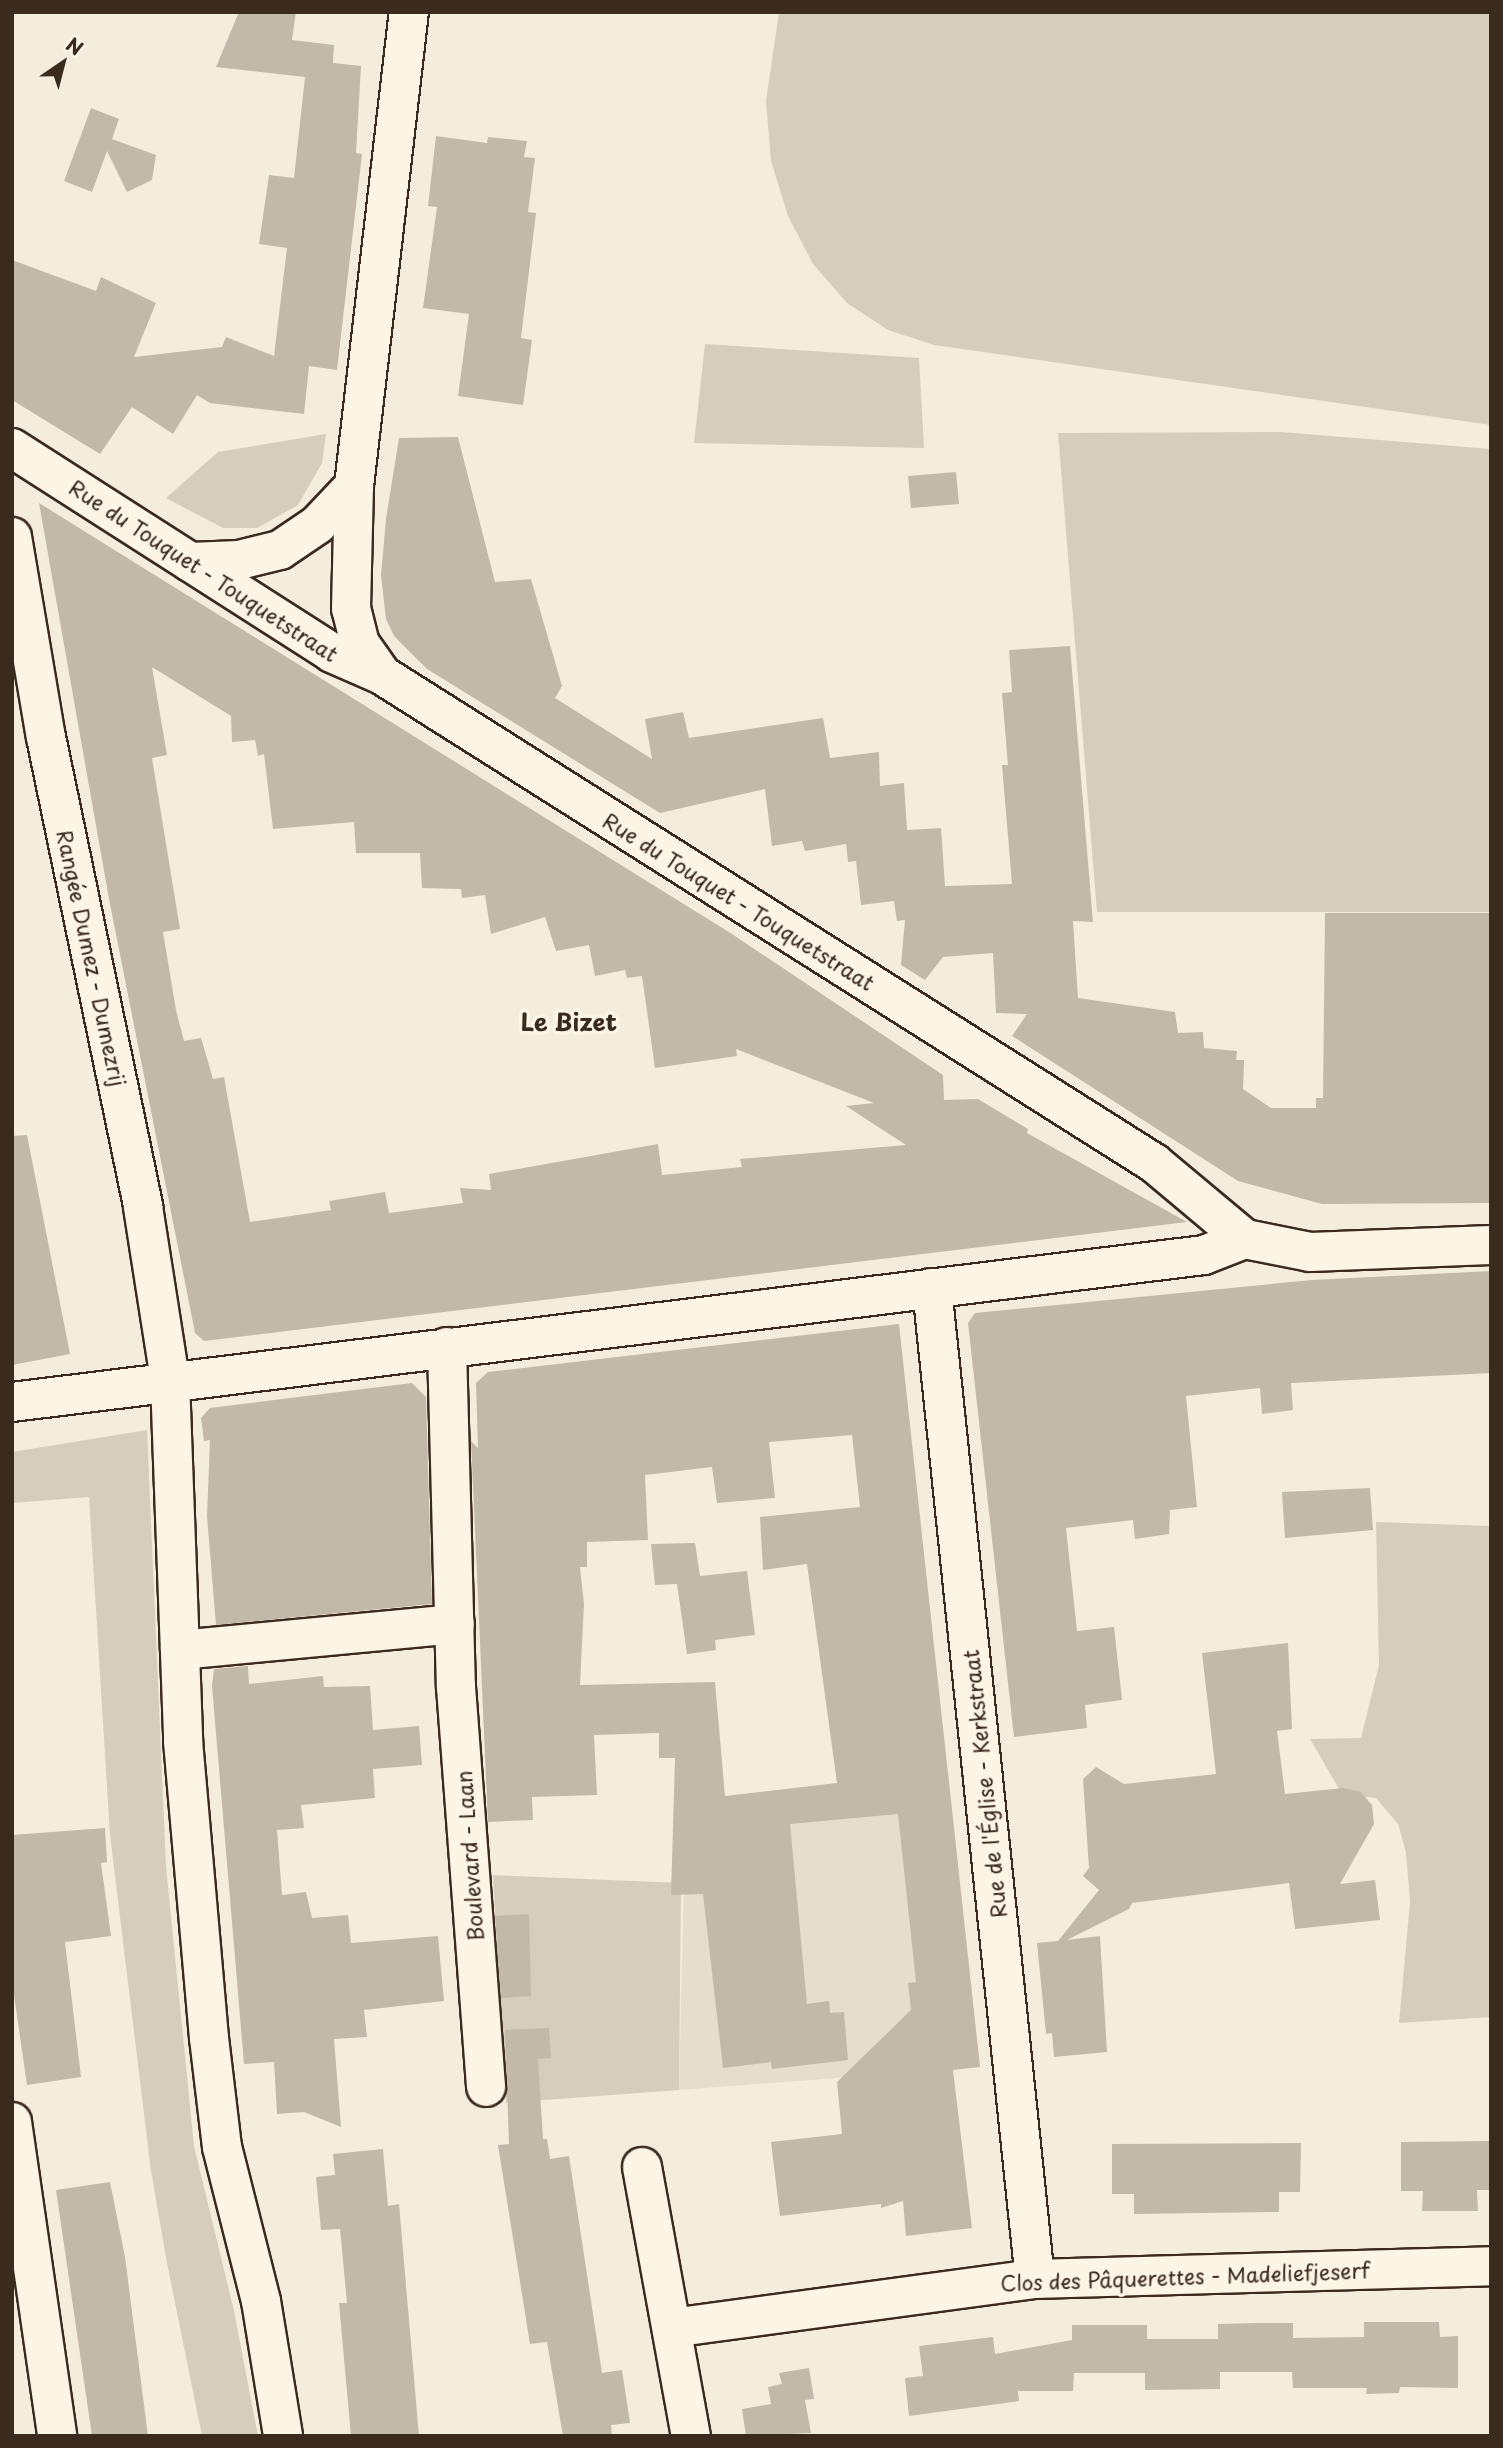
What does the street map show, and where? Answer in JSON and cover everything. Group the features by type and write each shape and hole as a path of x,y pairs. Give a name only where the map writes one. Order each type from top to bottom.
{"street":[{"path":"382,675 360,644 351,608 354,486 409,12"},
{"name":"Rue du Touquet - Touquetstraat","path":"17,463 190,562 332,653 382,675 1154,1163 1245,1239 1310,1252 1491,1245"},
{"path":"190,562 239,560 280,550 317,525 354,486"},
{"name":"Rangée Dumez - Dumezrij","path":"12,537 46,737 143,1207 170,1380 183,1741 222,2147 261,2301 283,2436"},
{"path":"12,1402 170,1380 1204,1255 1245,1239"},
{"name":"Rue de l'Église - Kerkstraat","path":"932,1289 1035,2279"},
{"name":"Boulevard - Laan","path":"447,1347 455,1624 486,2087"},
{"path":"180,1650 455,1624"},
{"path":"12,2122 57,2436"},
{"path":"642,2167 691,2436"},
{"name":"Clos des Pâquerettes - Madeliefjeserf","path":"672,2328 1035,2279 1491,2266"}],"shaded area":[{"path":"779,12 1491,12 1491,425 934,345 888,330 847,303 813,264 788,216 771,161 766,101"},
{"path":"705,344 919,358 924,448 694,443"},
{"path":"1281,432 1491,449 1491,912 1097,912 1058,433"},
{"path":"326,434 322,463 298,505 257,528 223,528 166,498 218,452"},
{"path":"147,1430 166,1866 194,2146 234,2311 258,2436 202,2436 167,2263 151,2171 110,1835 89,1497 12,1503 12,1452"},
{"path":"1376,1522 1491,1526 1491,2017 1399,2023 1410,1902 1406,1852 1398,1824 1376,1798 1342,1794 1310,1739 1361,1738 1379,1665"},
{"path":"948,1771 980,2067 679,2090 686,1801"},
{"path":"493,1875 681,1883 679,2090 506,2103"}],"building":[{"path":"239,12 296,12 292,40 334,45 333,63 361,66 356,153 362,154 337,370 309,366 304,414 210,403 197,395 173,434 132,407 100,454 12,400 12,260 96,291 101,277 156,303 134,357 222,347 226,337 274,356 287,248 259,244 269,175 294,178 305,77 216,67"},
{"path":"91,108 119,119 112,139 156,155 152,180 127,192 107,151 92,192 64,181"},
{"path":"436,136 487,143 488,137 527,141 524,157 535,158 528,212 536,213 521,338 532,340 523,405 458,396 469,314 423,308 437,207 428,206"},
{"path":"458,437 495,582 531,579 562,686 555,698 652,759 645,719 683,712 689,738 823,718 830,758 879,752 880,786 904,783 907,830 941,828 945,886 1012,884 1002,765 1008,765 1002,693 1012,692 1009,650 1070,646 1093,922 1073,921 1078,998 1175,1012 1178,1033 1203,1032 1204,1048 1237,1051 1236,1060 1244,1060 1243,1089 1271,1108 1316,1108 1316,1098 1323,1098 1325,913 1491,913 1491,1203 1322,1204 1238,1181 1012,1036 1027,1014 996,1013 993,953 943,957 925,980 901,965 905,920 897,921 894,901 861,905 856,861 848,862 846,844 805,851 802,841 772,846 765,789 660,813 427,669 394,636 386,619 381,575 386,519 399,438"},
{"path":"956,472 959,504 911,508 908,476"},
{"path":"39,503 732,934 943,1075 944,1100 978,1099 1028,1129 1027,1133 1187,1222 204,1341 195,1333 109,899","holes":["152,667 231,716 232,742 255,740 258,756 264,754 273,829 354,822 356,853 420,853 422,888 461,889 462,898 485,895 491,934 545,917 556,951 589,945 595,976 625,970 627,978 642,976 655,1068 737,1056 736,1049 874,1103 846,1106 906,1145 740,1159 742,1167 662,1175 658,1144 489,1174 491,1190 460,1188 463,1203 389,1213 385,1192 329,1201 331,1210 250,1222 224,1077 213,1079 201,1038 184,1041 176,1010 163,932 180,929 152,758 167,755"]},
{"path":"27,1135 70,1354 12,1365 12,1136"},
{"path":"1491,1271 1491,1373 1291,1383 1293,1410 1262,1414 1260,1388 1186,1396 1197,1507 1170,1510 1169,1534 1135,1539 1133,1520 1066,1528 1077,1631 1114,1627 1122,1700 1085,1705 1087,1728 1014,1737 968,1323 975,1313 1312,1280"},
{"path":"899,1324 980,2067 953,2070 972,2228 906,2236 903,2201 881,2208 881,2204 780,2216 771,2142 842,2134 837,2082 911,2010 908,1983 916,1982 898,1814 790,1824 807,2004 829,2001 830,2013 844,2012 848,2060 772,2069 771,2062 723,2068 703,1894 671,1895 675,1758 659,1758 659,1733 594,1735 597,1795 532,1797 533,1820 488,1822 471,1441 478,1448 476,1383 488,1372","holes":["852,1435 860,1507 760,1517 763,1570 807,1564 837,1783 725,1796 715,1682 580,1685 584,1604 580,1567 587,1567 587,1542 648,1540 645,1475 712,1467 717,1503 775,1498 769,1442"]},
{"path":"412,1383 426,1397 432,1604 216,1625 207,1516 210,1440 204,1441 201,1418 210,1408"},
{"path":"1370,1488 1373,1530 1285,1538 1282,1492"},
{"path":"695,1543 700,1576 747,1571 755,1635 715,1640 716,1650 687,1654 677,1584 655,1585 651,1544"},
{"path":"1288,1643 1292,1729 1277,1731 1285,1794 1343,1788 1361,1792 1372,1805 1374,1824 1340,1884 1375,1880 1380,1920 1295,1929 1289,1883 1132,1903 1129,1909 1067,1940 1100,1936 1107,2052 1054,2057 1052,2033 1046,2034 1037,1943 1058,1941 1099,1890 1083,1876 1089,1868 1083,1779 1096,1767 1124,1784 1216,1774 1202,1653"},
{"path":"248,1666 249,1684 323,1676 324,1687 370,1686 373,1730 419,1726 422,1765 373,1769 375,1798 301,1805 304,1828 277,1830 282,1895 306,1892 312,1918 348,1915 351,1943 438,1936 444,2001 364,2010 367,2037 334,2039 341,2127 304,2112 277,2114 274,2062 244,2064 212,1686 214,1669"},
{"path":"105,1828 107,1862 101,1863 111,1936 65,1942 81,2077 27,2085 12,1981 12,1835"},
{"path":"529,1914 531,1996 501,1998 495,1916"},
{"path":"549,2028 551,2058 538,2059 543,2139 547,2139 550,2159 569,2156 602,2373 622,2370 630,2423 611,2425 612,2436 563,2436 547,2342 530,2344 498,2145 509,2144 505,2030"},
{"path":"1491,2141 1491,2190 1477,2190 1478,2211 1422,2211 1423,2191 1401,2191 1401,2142"},
{"path":"1301,2143 1300,2192 1279,2192 1279,2212 1134,2214 1134,2194 1112,2194 1112,2144"},
{"path":"383,2149 388,2206 399,2204 419,2436 351,2436 339,2303 347,2303 340,2229 321,2230 316,2177 335,2175 333,2154"},
{"path":"110,2182 125,2257 148,2436 92,2436 56,2190"},
{"path":"1364,2322 1439,2322 1440,2337 1458,2336 1458,2388 1400,2387 1399,2393 1366,2394 1367,2388 1293,2388 1292,2372 1220,2372 1220,2389 1145,2390 1145,2373 1074,2373 1073,2391 1018,2391 1019,2401 909,2416 905,2378 923,2376 919,2346 993,2337 995,2354 1072,2340 1072,2325 1147,2325 1147,2339 1218,2339 1218,2324 1293,2323 1293,2338 1364,2337"},
{"path":"809,2368 814,2399 805,2400 811,2433 746,2436 742,2409 771,2404 768,2387 782,2384 779,2373"}],"district":[{"name":"Le Bizet","path":"569,1022"}]}
